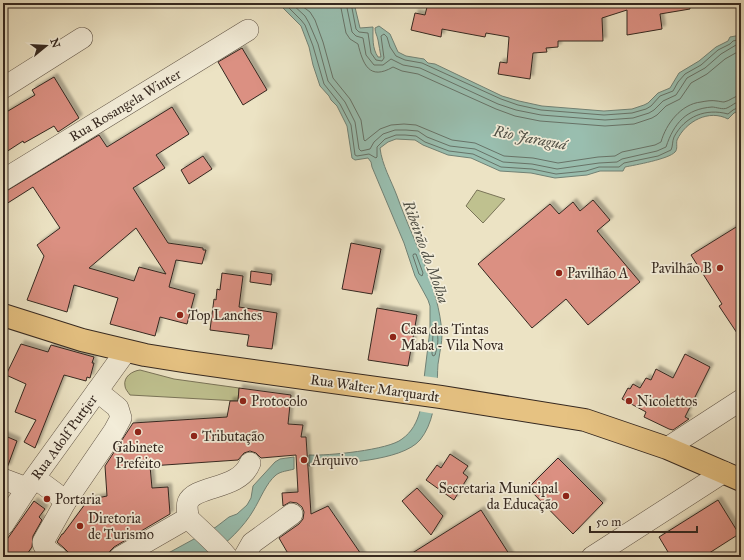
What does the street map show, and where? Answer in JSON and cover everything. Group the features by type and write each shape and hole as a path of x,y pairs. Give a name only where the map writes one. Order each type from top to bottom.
{"main road":[{"name":"Rua Walter Marquardt","path":"3,315 82,340 126,351 189,362 441,397 585,420 667,448 733,476"}],"street":[{"name":"Rua Rosangela Winter","path":"3,180 248,30"},
{"path":"3,88 82,38"},
{"name":"Rua Adolf Puttjer","path":"3,525 31,483 126,351"},
{"path":"57,557 43,546 43,542 66,501 114,432 121,418 118,408 97,391"},
{"path":"667,448 741,400"},
{"path":"224,553 195,525 187,510 188,502 194,496 238,479 248,470 250,463"},
{"path":"592,557 733,476"},
{"path":"3,479 31,483 66,501"},
{"path":"244,557 252,543 292,514"},
{"path":"120,557 195,525"}],"green space":[{"path":"477,190 505,199 483,223 466,206"},
{"path":"140,370 174,379 239,388 238,401 130,395 125,387 125,380 131,373"}],"water":[{"name":"Rio Jaraguá","path":"276,3 354,3 360,28 373,27 374,46 378,57 381,57 375,28 379,26 390,34 398,52 406,56 424,59 428,63 435,64 502,96 542,106 604,111 632,109 648,103 658,93 670,88 679,73 699,61 716,47 728,41 730,37 741,35 741,110 734,113 728,119 713,115 706,116 692,122 681,133 677,140 676,151 672,155 625,167 623,171 600,171 587,175 555,178 531,173 500,171 471,158 448,155 423,145 415,140 396,139 388,142 380,148 385,166 403,213 431,281 440,316 442,337 433,413 428,427 420,440 411,447 399,453 368,460 309,466 309,455 343,453 385,446 402,439 411,430 416,423 420,411 430,330 430,306 415,276 404,243 371,162 368,158 355,160 352,158 347,126 337,106 320,86 309,47 301,26"},
{"path":"294,457 294,469 280,473 272,478 245,522 223,545 212,552 200,556 161,557 216,527 229,517 237,514 247,505 251,498 253,486 275,462 280,459"}],"pier":[{"path":"423,376 439,378 435,414 418,411"}],"building":[{"path":"428,3 602,3 602,5 627,5 627,3 689,3 690,9 660,14 662,29 627,35 627,10 602,18 603,41 558,41 558,47 546,48 547,52 533,53 530,79 498,74 500,62 507,63 509,37 486,33 485,37 442,29 441,37 411,30 415,13 425,15"},
{"path":"242,48 267,90 243,105 218,62"},
{"path":"54,77 79,118 58,132 54,126 24,143 23,141 3,154 3,114 35,95 32,90"},
{"path":"172,107 189,134 156,155 165,168 133,188 168,243 203,248 203,250 206,250 202,264 176,260 169,287 195,294 187,324 160,317 155,336 110,324 118,298 74,285 67,312 27,300 44,256 37,245 60,228 33,187 3,206 3,193 99,135 107,147","holes":["136,228 166,274 139,267 134,281 89,268"]},
{"path":"203,156 212,169 189,184 181,170"},
{"name":"Pavilhão A","path":"593,200 610,220 597,231 640,282 588,325 566,299 532,328 478,264 550,204 559,214 573,202 580,211"},
{"name":"Pavilhão B","path":"741,224 741,339 719,306 722,304 691,255"},
{"path":"351,243 381,249 372,294 342,289"},
{"path":"251,271 272,274 271,285 250,282"},
{"path":"222,273 243,276 239,307 277,313 272,349 247,346 249,335 210,330 214,299 216,300 217,289 220,290"},
{"name":"Casa das Tintas Maba - Vila Nova","path":"377,308 417,315 408,366 368,360"},
{"path":"21,344 48,352 51,345 94,357 90,378 87,377 86,381 64,375 35,448 24,442 36,420 15,412 26,384 6,375"},
{"path":"685,354 710,367 685,417 689,419 673,430 669,429 644,417 646,412 622,399 628,388 630,389 633,384 640,388 646,378 651,380 656,369 673,378"},
{"path":"239,388 291,395 288,424 303,425 301,437 306,437 311,514 328,506 363,557 290,557 279,538 299,524 303,519 304,512 302,507 297,503 290,502 283,506 282,493 298,492 296,455 261,458 256,453 250,451 244,453 238,460 150,466 152,488 168,487 170,514 114,547 106,557 69,557 68,552 57,542 88,500 107,496 105,466 133,423 227,417 230,401 238,401"},
{"path":"3,435 17,441 7,468 3,467"},
{"path":"450,454 468,466 463,473 468,477 454,500 426,480 437,465 441,468"},
{"name":"Secretaria Municipal da Educação","path":"558,458 603,503 573,534 528,488"},
{"path":"417,488 443,516 431,535 402,501"},
{"path":"718,500 739,534 703,557 671,557 659,537"},
{"path":"34,501 45,509 39,517 42,520 33,536 32,547 25,557 3,557 3,545"},
{"path":"481,510 511,557 406,557 449,530"}],"place":[{"name":"Pavilhão B","path":"720,268"},
{"name":"Pavilhão A","path":"559,273"},
{"name":"Top Lanches","path":"180,315"},
{"name":"Casa das Tintas Maba - Vila Nova","path":"393,337"},
{"name":"Protocolo","path":"243,401"},
{"name":"Nicolettos","path":"629,401"},
{"name":"Gabinete Prefeito","path":"138,432"},
{"name":"Tributação","path":"194,436"},
{"name":"Arquivo","path":"304,460"},
{"name":"Secretaria Municipal da Educação","path":"566,496"},
{"name":"Portaria","path":"47,499"},
{"name":"Diretoria de Turismo","path":"80,526"}],"water label":[{"name":"Ribeirão do Molha","path":"426,252"}]}
